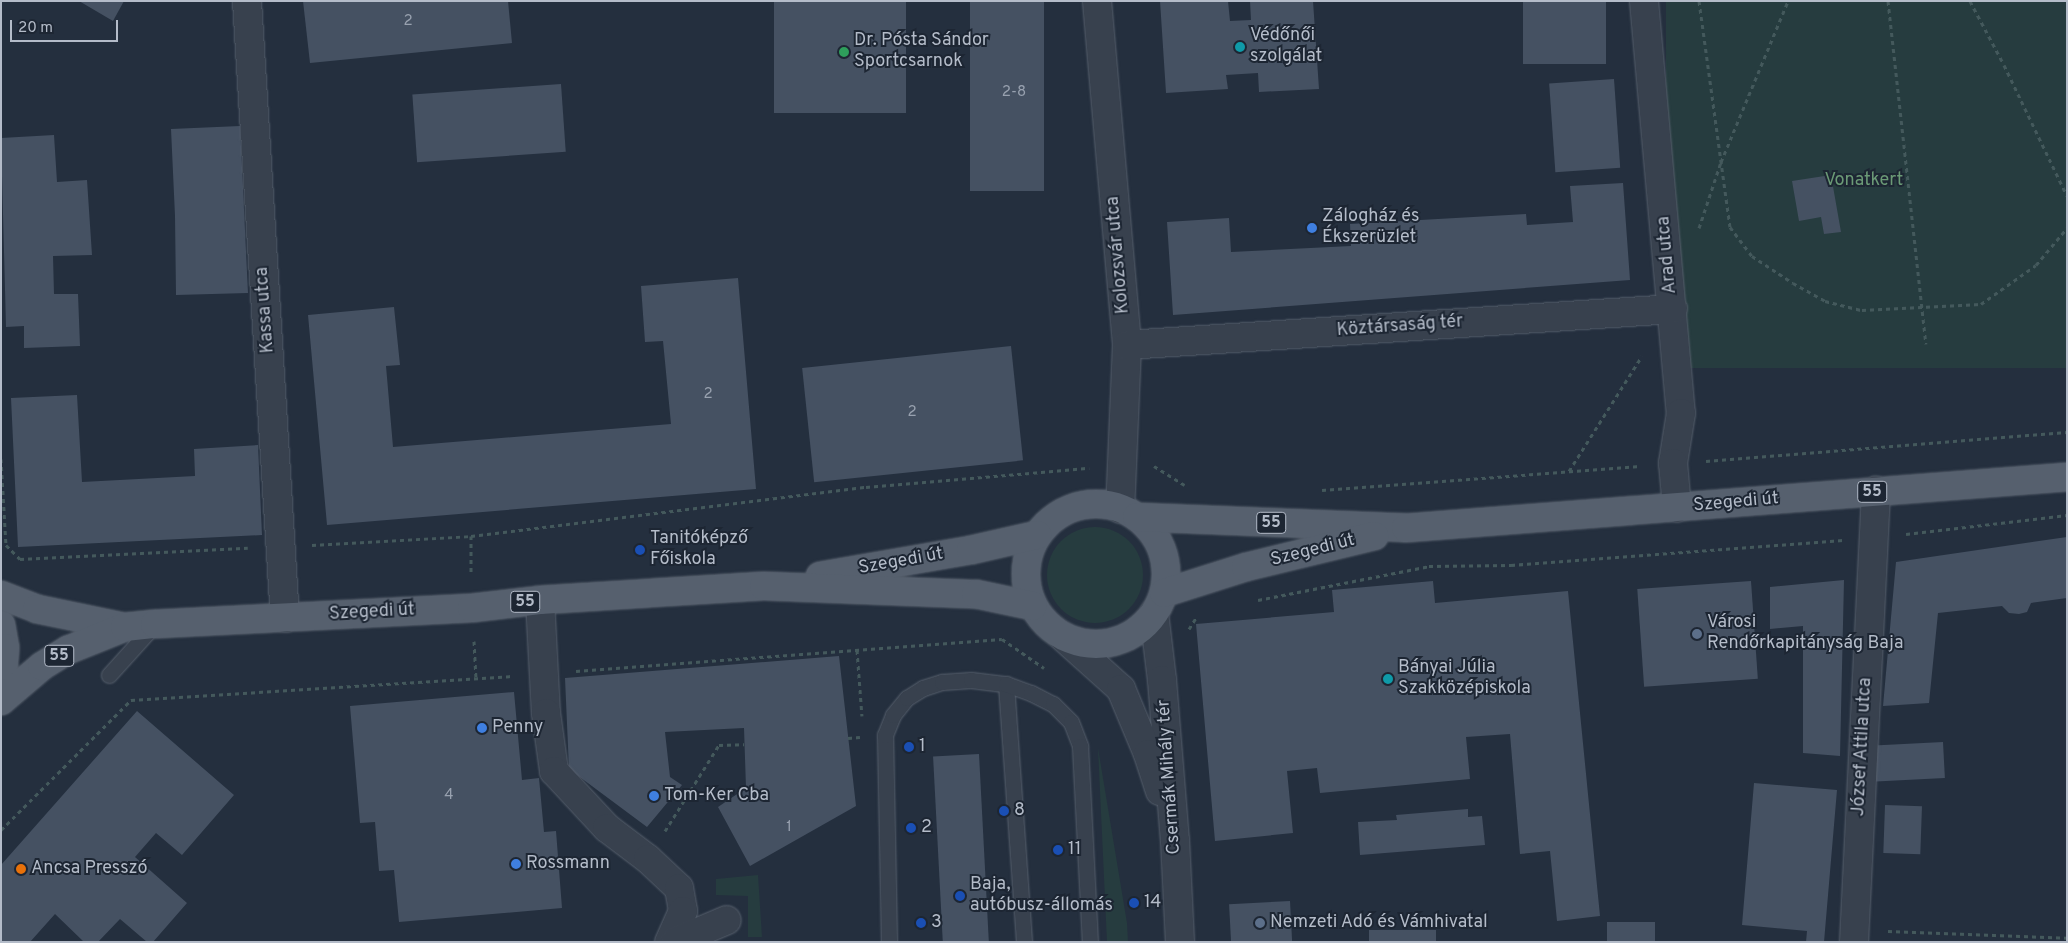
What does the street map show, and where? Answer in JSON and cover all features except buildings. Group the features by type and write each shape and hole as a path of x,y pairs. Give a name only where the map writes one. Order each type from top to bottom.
{"main road":[{"name":"Szegedi út","path":"1128,513 1406,528 2067,476"},
{"name":"55","path":"1128,513 1097,504 1074,507 1053,518 1037,535 1028,556 1026,579 1033,606 1043,621 1061,635 1082,643 1105,644 1126,637 1144,625 1159,603"},
{"path":"1128,513 1158,542 1166,565 1159,603"},
{"name":"Szegedi út","path":"1159,603 1246,567 1406,528"},
{"name":"Szegedi út","path":"764,586 971,550 1037,535"},
{"name":"Szegedi út","path":"1,700 42,666 68,650 125,627 155,624 472,608 540,600 764,586 976,594 1033,606"},
{"name":"55","path":"1,595 37,609 125,627"},
{"path":"1,625 5,648 1,700"}],"street":[{"name":"Kassa utca","path":"247,1 285,618"},
{"name":"Kolozsvár utca","path":"1097,1 1127,345 1122,466 1128,513"},
{"name":"Arad utca","path":"1644,1 1681,413 1673,464 1677,508"},
{"name":"Köztársaság tér","path":"1127,345 1673,309"},
{"name":"József Attila utca","path":"1854,936 1876,492"},
{"path":"540,600 546,713 554,771 607,828 648,859 679,888 683,912 669,942"},
{"name":"Csermák Mihály tér","path":"1159,603 1162,680 1175,840 1180,942"},
{"path":"1061,635 1121,689 1148,754 1175,840"},
{"path":"676,942 727,920"}],"lane":[{"path":"109,675 155,624"},
{"path":"889,942 885,735 893,715 908,698 924,688 942,682 971,680 1006,684 1032,693 1053,704 1071,722 1080,746 1090,942"},
{"path":"1006,684 1024,942"}],"path":[{"path":"1699,1 1730,227 1752,256 1825,301 1862,310 1981,304 2036,265 2067,228"},
{"path":"1697,236 1721,162 1788,1"},
{"path":"1888,1 1926,344"},
{"path":"1970,1 2004,65 2067,196"},
{"path":"1568,472 1673,309"},
{"path":"1316,490 1673,464 2067,432"},
{"path":"1,459 6,546 20,559 471,536 866,487 1149,463 1190,488"},
{"path":"1248,602 1429,566 1511,565 1873,538 2067,515"},
{"path":"1187,632 1201,612"},
{"path":"545,673 1002,638 1048,670"},
{"path":"857,650 862,717"},
{"path":"1,830 131,700 476,679"},
{"path":"848,738 864,736"},
{"path":"648,859 719,745 744,744"},
{"path":"1854,936 2067,938"}],"green space":[{"name":"Vonatkert","path":"1666,1 2067,1 2067,368 1666,368"},
{"path":"1095,527 1113,531 1129,541 1139,557 1143,575 1139,593 1129,609 1113,619 1095,623 1077,619 1061,609 1051,593 1047,575 1051,557 1061,541 1077,531"},
{"path":"1098,748 1127,923 1128,942 1107,942"},
{"path":"758,875 762,937 748,937 748,896 716,895 716,879"}],"place":[{"name":"Védőnői szolgálat","path":"1240,47"},
{"name":"Dr. Pósta Sándor Sportcsarnok","path":"844,52"},
{"name":"Zálogház és Ékszerüzlet","path":"1312,228"},
{"name":"Tanitóképző Főiskola","path":"640,550"},
{"name":"Városi Rendőrkapitányság Baja","path":"1697,634"},
{"name":"Bányai Júlia Szakközépiskola","path":"1388,679"},
{"name":"Penny","path":"482,728"},
{"name":"1","path":"909,747"},
{"name":"Tom-Ker Cba","path":"654,796"},
{"name":"8","path":"1004,811"},
{"name":"2","path":"911,828"},
{"name":"11","path":"1058,850"},
{"name":"Rossmann","path":"516,864"},
{"name":"Ancsa Presszó","path":"21,869"},
{"name":"Baja, autóbusz-állomás","path":"960,896"},
{"name":"14","path":"1134,903"},
{"name":"3","path":"921,923"},
{"name":"Nemzeti Adó és Vámhivatal","path":"1260,923"}]}
